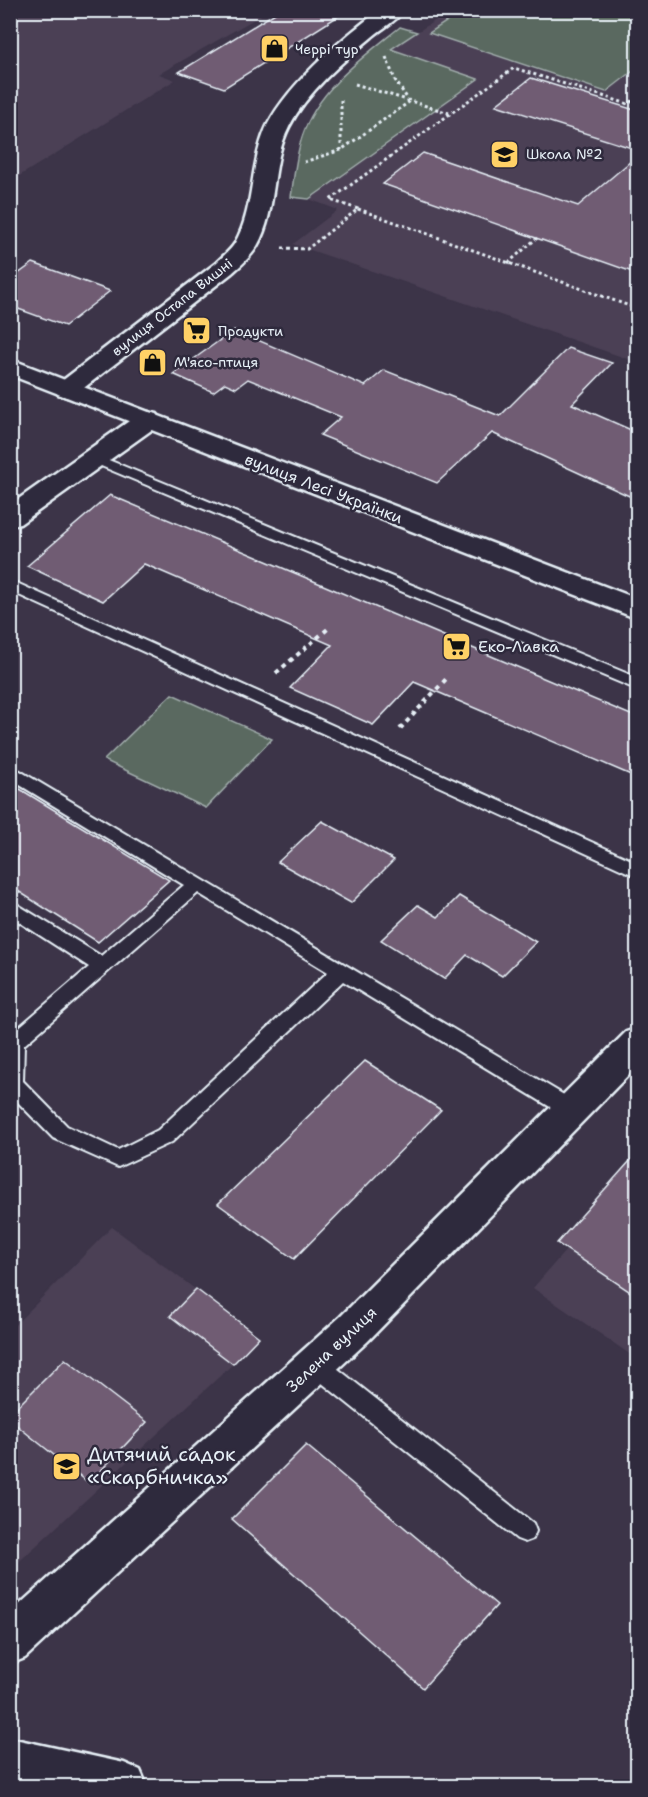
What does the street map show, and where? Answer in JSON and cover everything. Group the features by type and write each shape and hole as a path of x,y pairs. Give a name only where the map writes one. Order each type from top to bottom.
{"street":[{"name":"вулиця Остапа Вишні","path":"66,389 224,268 245,246 258,218 268,153 276,129 291,104 337,59 394,10"},
{"name":"вулиця Лесі Українки","path":"10,366 638,610"},
{"path":"10,518 148,420"},
{"name":"Зелена вулиця","path":"10,1643 315,1364 638,1042"},
{"path":"10,1760 19,1764 124,1786"}],"lane":[{"path":"94,458 638,685"},
{"path":"10,585 638,871"},
{"path":"10,771 572,1110"},
{"path":"197,884 15,1042 13,1084 60,1132 118,1159 165,1136 341,971"},
{"path":"10,907 102,966"},
{"path":"315,1364 525,1531"}],"path":[{"path":"384,54 395,80 409,101"},
{"path":"638,97 628,104 514,68 330,200 638,309"},
{"path":"346,81 449,113"},
{"path":"341,150 339,120 343,91"},
{"path":"304,162 341,150 409,101"},
{"path":"245,246 307,249 358,209"},
{"path":"508,263 537,238"},
{"path":"251,694 330,627"},
{"path":"379,753 448,677"}],"shaded area":[{"path":"11,10 268,11 159,74 175,80 11,181"},
{"name":"Школа №2","path":"450,11 637,11 637,362 293,244 338,210 309,199 477,79 391,49"},
{"path":"637,1152 637,1359 533,1288 566,1250 556,1243"},
{"name":"Дитячий садок «Скарбничка»","path":"112,1227 259,1337 233,1364 11,1569 11,1329"}],"green space":[{"path":"464,10 637,11 637,68 606,92 429,33"},
{"path":"400,27 417,32 391,49 478,79 309,199 291,197 302,137 318,104 343,76"},
{"path":"172,694 272,739 206,808 104,760"}],"building":[{"path":"280,10 348,10 224,88 179,72"},
{"path":"531,78 638,111 638,150 496,105"},
{"path":"423,153 578,206 638,155 638,274 383,184"},
{"path":"33,263 110,291 65,326 10,306 10,280"},
{"path":"234,330 365,386 384,370 500,416 568,348 612,363 572,404 638,433 638,500 492,433 437,483 320,435 341,417 248,379 236,388 225,383 213,392 173,374"},
{"path":"110,495 638,718 638,778 414,682 373,725 290,688 332,645 144,564 103,601 27,566"},
{"path":"10,783 169,880 98,942 10,886"},
{"path":"322,821 394,860 351,903 278,862"},
{"path":"459,896 536,942 502,976 467,955 444,979 381,940 418,905 438,917"},
{"path":"365,1061 441,1110 294,1259 218,1204"},
{"path":"638,1152 638,1297 557,1243"},
{"path":"196,1289 259,1337 233,1364 170,1316"},
{"path":"65,1359 147,1422 89,1483 10,1420 10,1414"},
{"path":"306,1445 497,1605 423,1688 232,1519"}],"place":[{"name":"Черрі тур","path":"274,49"},
{"name":"Школа №2","path":"505,154"},
{"name":"Продукти","path":"197,331"},
{"name":"М'ясо-птиця","path":"153,362"},
{"name":"Еко-Лавка","path":"457,646"},
{"name":"Дитячий садок «Скарбничка»","path":"66,1466"}]}
